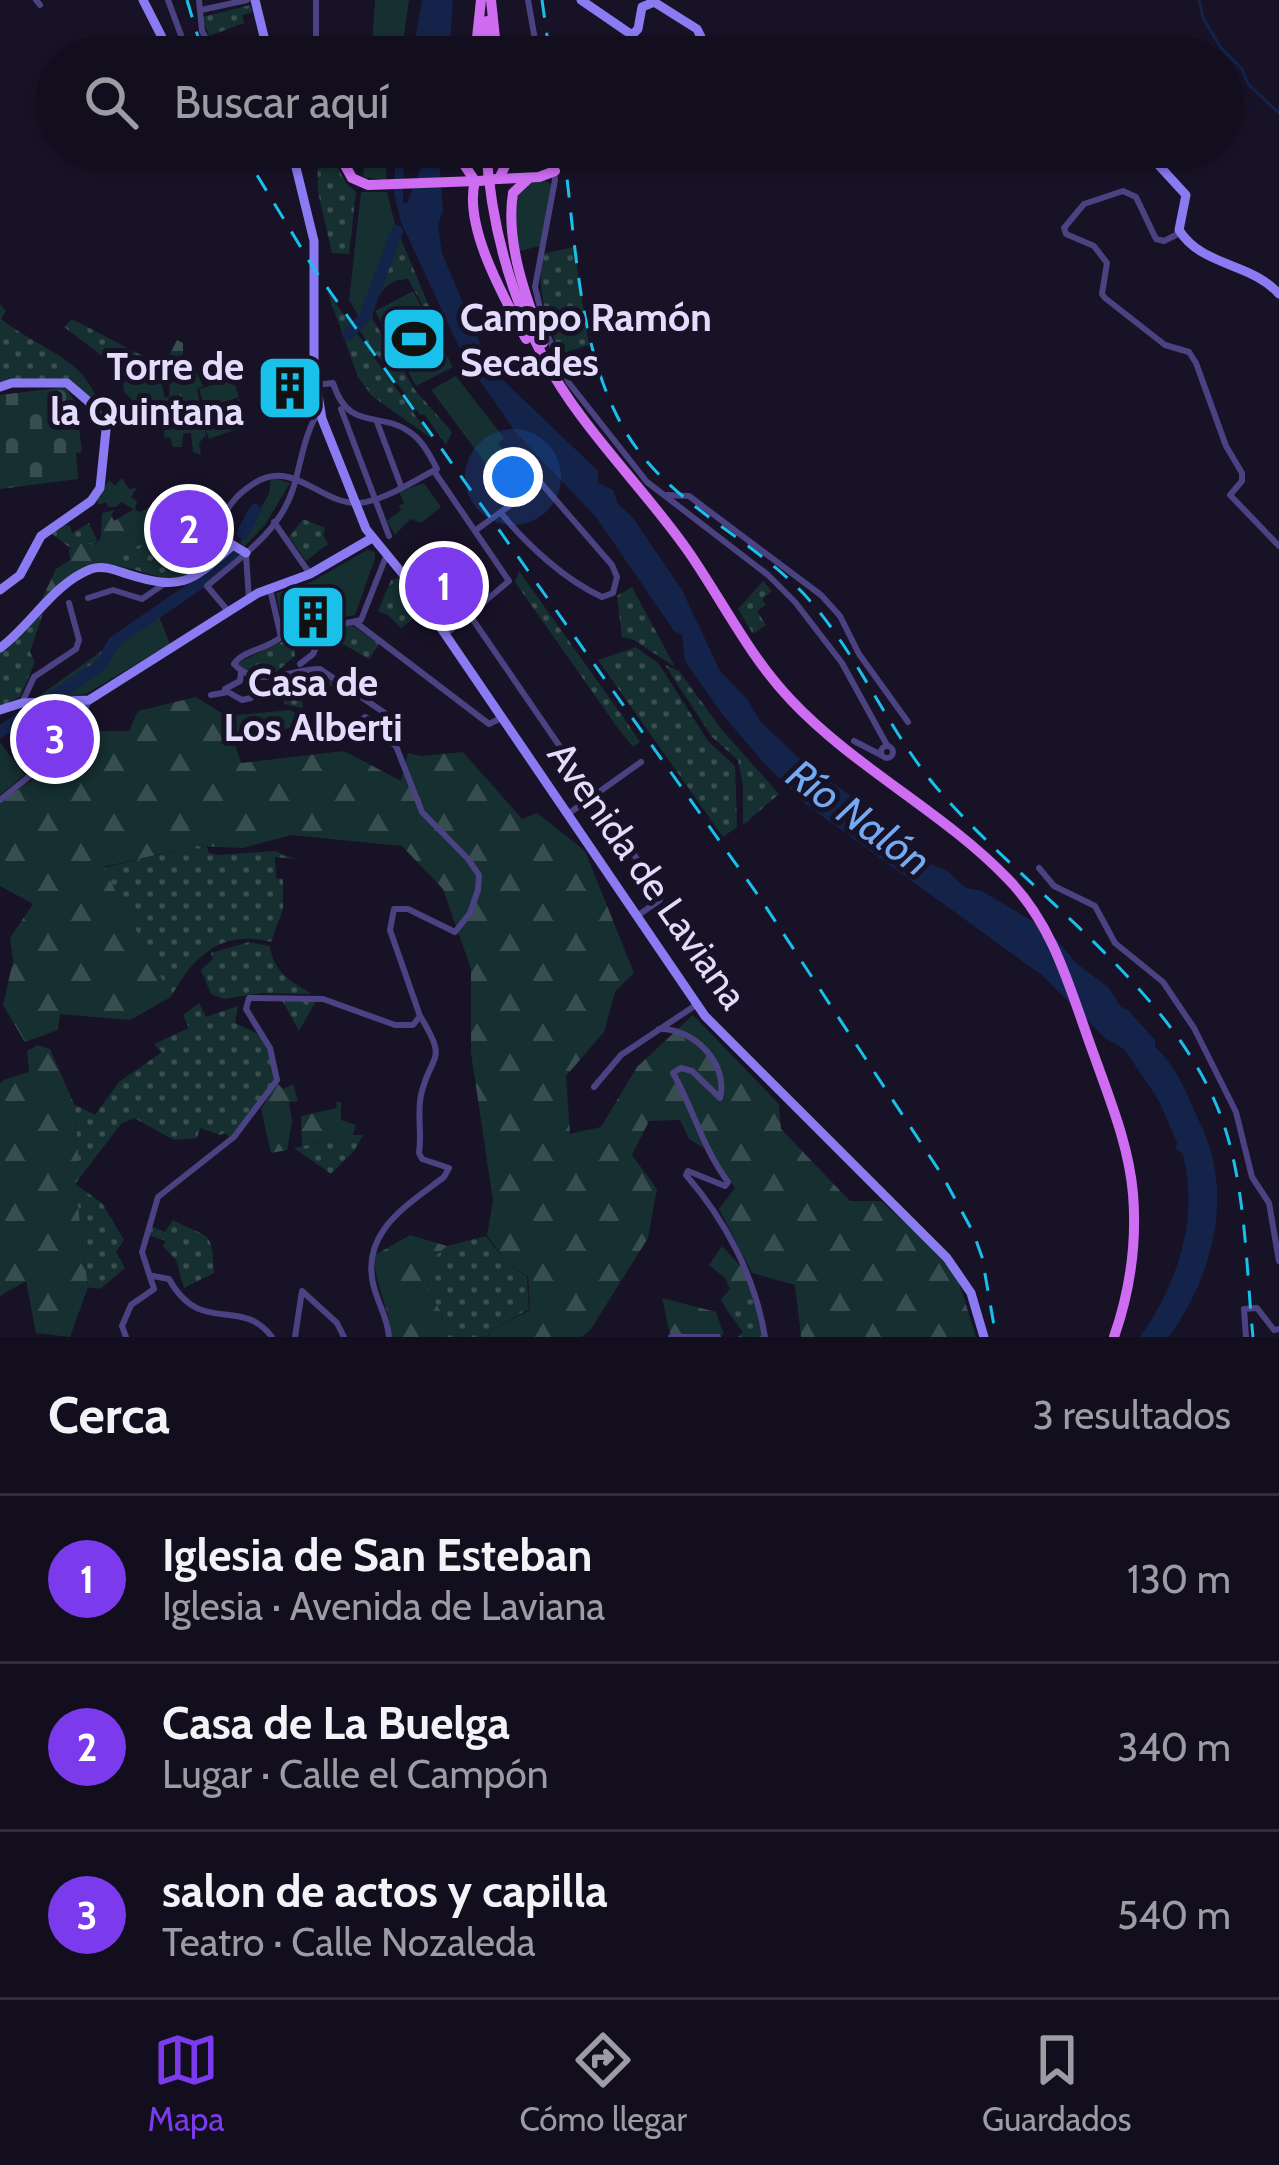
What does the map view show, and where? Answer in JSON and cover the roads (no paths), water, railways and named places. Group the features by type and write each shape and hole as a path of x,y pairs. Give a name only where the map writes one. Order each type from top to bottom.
{"main road":[{"path":"479,36 486,0"},
{"path":"486,0 486,36"},
{"path":"486,0 493,36"},
{"path":"344,168 369,184 534,178"},
{"path":"447,181 463,168"},
{"path":"467,168 477,181"},
{"path":"487,168 503,259 528,327 562,390 664,518 788,698 819,728 985,857 1017,888 1057,954 1122,1138 1133,1192 1132,1260 1114,1337"},
{"path":"500,179 502,168"},
{"path":"522,168 554,186"},
{"path":"512,200 518,187 555,171"},
{"path":"500,179 510,186 516,252 551,370"},
{"path":"447,181 472,199"},
{"path":"477,181 472,199 490,265 553,382 562,390"}],"street":[{"path":"142,0 162,36"},
{"path":"168,0 180,36"},
{"path":"199,0 205,36"},
{"path":"201,10 251,0 263,36"},
{"path":"316,0 316,36"},
{"path":"528,0 534,36"},
{"path":"581,0 632,35 638,29 641,7 654,2 700,36"},
{"path":"159,29 174,22"},
{"name":"Avenida de Laviana","path":"295,168 314,255 315,385 320,410 353,502 372,538 446,634 697,1005 719,1033 947,1258 971,1293 984,1337"},
{"path":"554,168 535,278 546,332 569,382 647,482 768,575 795,602 842,663 880,750 854,741"},
{"path":"1161,168 1186,195 1179,216 1180,233 1197,252 1256,275 1279,294"},
{"path":"1180,233 1164,241 1156,239 1136,197 1123,191 1079,207 1064,228 1066,234 1094,246 1107,263 1105,298 1165,344 1189,352 1226,446 1242,473 1242,481 1230,495 1279,546"},
{"path":"315,385 333,382 389,536"},
{"path":"0,387 67,383 88,401 106,430 100,488 91,501 41,536 20,574 0,590"},
{"path":"340,406 415,436 509,581 446,634"},
{"path":"230,614 207,586 255,548 274,522 293,488 320,410"},
{"path":"376,420 401,486"},
{"path":"246,554 233,545 222,518 235,496 261,478 294,477 353,502 374,498 435,470"},
{"path":"476,530 541,483 612,565 616,589 608,596 595,594 525,543 501,513"},
{"path":"663,495 689,496 821,595 840,616 862,658 908,722"},
{"path":"274,522 310,574"},
{"path":"0,710 19,704 89,700 249,599 310,574 372,538"},
{"path":"0,648 88,570 105,567 167,582 191,580 233,545"},
{"path":"246,554 249,599"},
{"path":"387,554 363,616 356,622 323,631 300,631 233,660 242,672 262,678 320,669 402,725 399,733 364,717 359,722 396,746 422,812 468,859 480,881 470,913 455,932 408,909 394,909 390,915 392,938 420,1016 436,1044 437,1059 421,1095 419,1153 422,1159 449,1168 395,1213 373,1250 373,1285 389,1337"},
{"path":"88,598 113,590 142,599 167,582"},
{"path":"270,589 281,638"},
{"path":"19,704 34,676 76,649 79,640 69,603"},
{"path":"469,614 661,895 635,917"},
{"path":"356,622 489,724 502,718"},
{"path":"300,664 313,654 323,631"},
{"path":"242,672 240,681 211,694 228,692 242,700 251,698"},
{"path":"0,800 67,742 82,722 89,700"},
{"path":"568,814 641,762"},
{"path":"1039,868 1054,886 1098,909 1115,944 1162,982 1194,1028 1236,1112 1252,1178 1269,1203 1279,1261"},
{"path":"126,1337 124,1320 131,1305 154,1289 142,1252 158,1197 234,1137 277,1080 270,1048 246,1009 249,998 323,999 403,1026 418,1022 420,1016"},
{"path":"594,1087 621,1055 697,1005"},
{"path":"659,1029 685,1033 709,1052 723,1078 720,1098 692,1071 681,1068 673,1073 687,1092 711,1161 728,1182 725,1186 688,1171 686,1175 710,1203 753,1283 765,1337"},
{"path":"153,1276 169,1279 179,1298 193,1310 214,1318 249,1319 263,1325 272,1337"},
{"path":"295,1337 302,1291 337,1323 344,1337"},
{"path":"1246,1337 1244,1309 1257,1308 1274,1330 1279,1329"},
{"path":"671,1337 718,1337"}],"water":[{"path":"422,0 453,0 450,36 416,36"},
{"name":"Río Nalón","path":"395,168 404,168 403,203 407,203 421,168 440,168 442,253 482,348 501,378 598,471 598,483 613,490 618,504 633,518 682,590 720,671 760,721 801,760 855,799 880,830 924,852 919,855 922,861 946,870 966,888 982,891 1049,931 1155,1040 1202,1127 1216,1181 1214,1236 1207,1263 1169,1337 1140,1337 1175,1273 1188,1204 1183,1155 1158,1099 1124,1049 1105,1038 1043,976 804,803 722,714 685,661 682,635 674,631 596,517 517,434 465,360 401,222 394,193"}],"waterway":[{"path":"1199,0 1214,36"},
{"path":"1243,72 1248,84 1279,113"},
{"path":"348,334 365,317 397,231"},
{"path":"243,533 255,510"},
{"path":"0,732 101,665 114,642 207,578 233,553"}],"railway":[{"path":"187,0 198,36"},
{"path":"542,0 547,36"},
{"path":"253,168 314,269 760,898 942,1175 982,1257 996,1337"},
{"path":"566,168 596,363 608,397 641,455 684,497 803,593 841,641 905,745 942,794 1138,988 1201,1074 1231,1148 1244,1228 1253,1337"}],"place":[{"name":"Campo Ramón Secades","path":"414,339"},
{"name":"Torre de la Quintana","path":"290,388"},
{"name":"Casa de La Buelga","path":"189,529"},
{"name":"Iglesia de San Esteban","path":"444,586"},
{"name":"Casa de Los Alberti","path":"313,617"},
{"name":"salon de actos y capilla","path":"55,739"}]}
